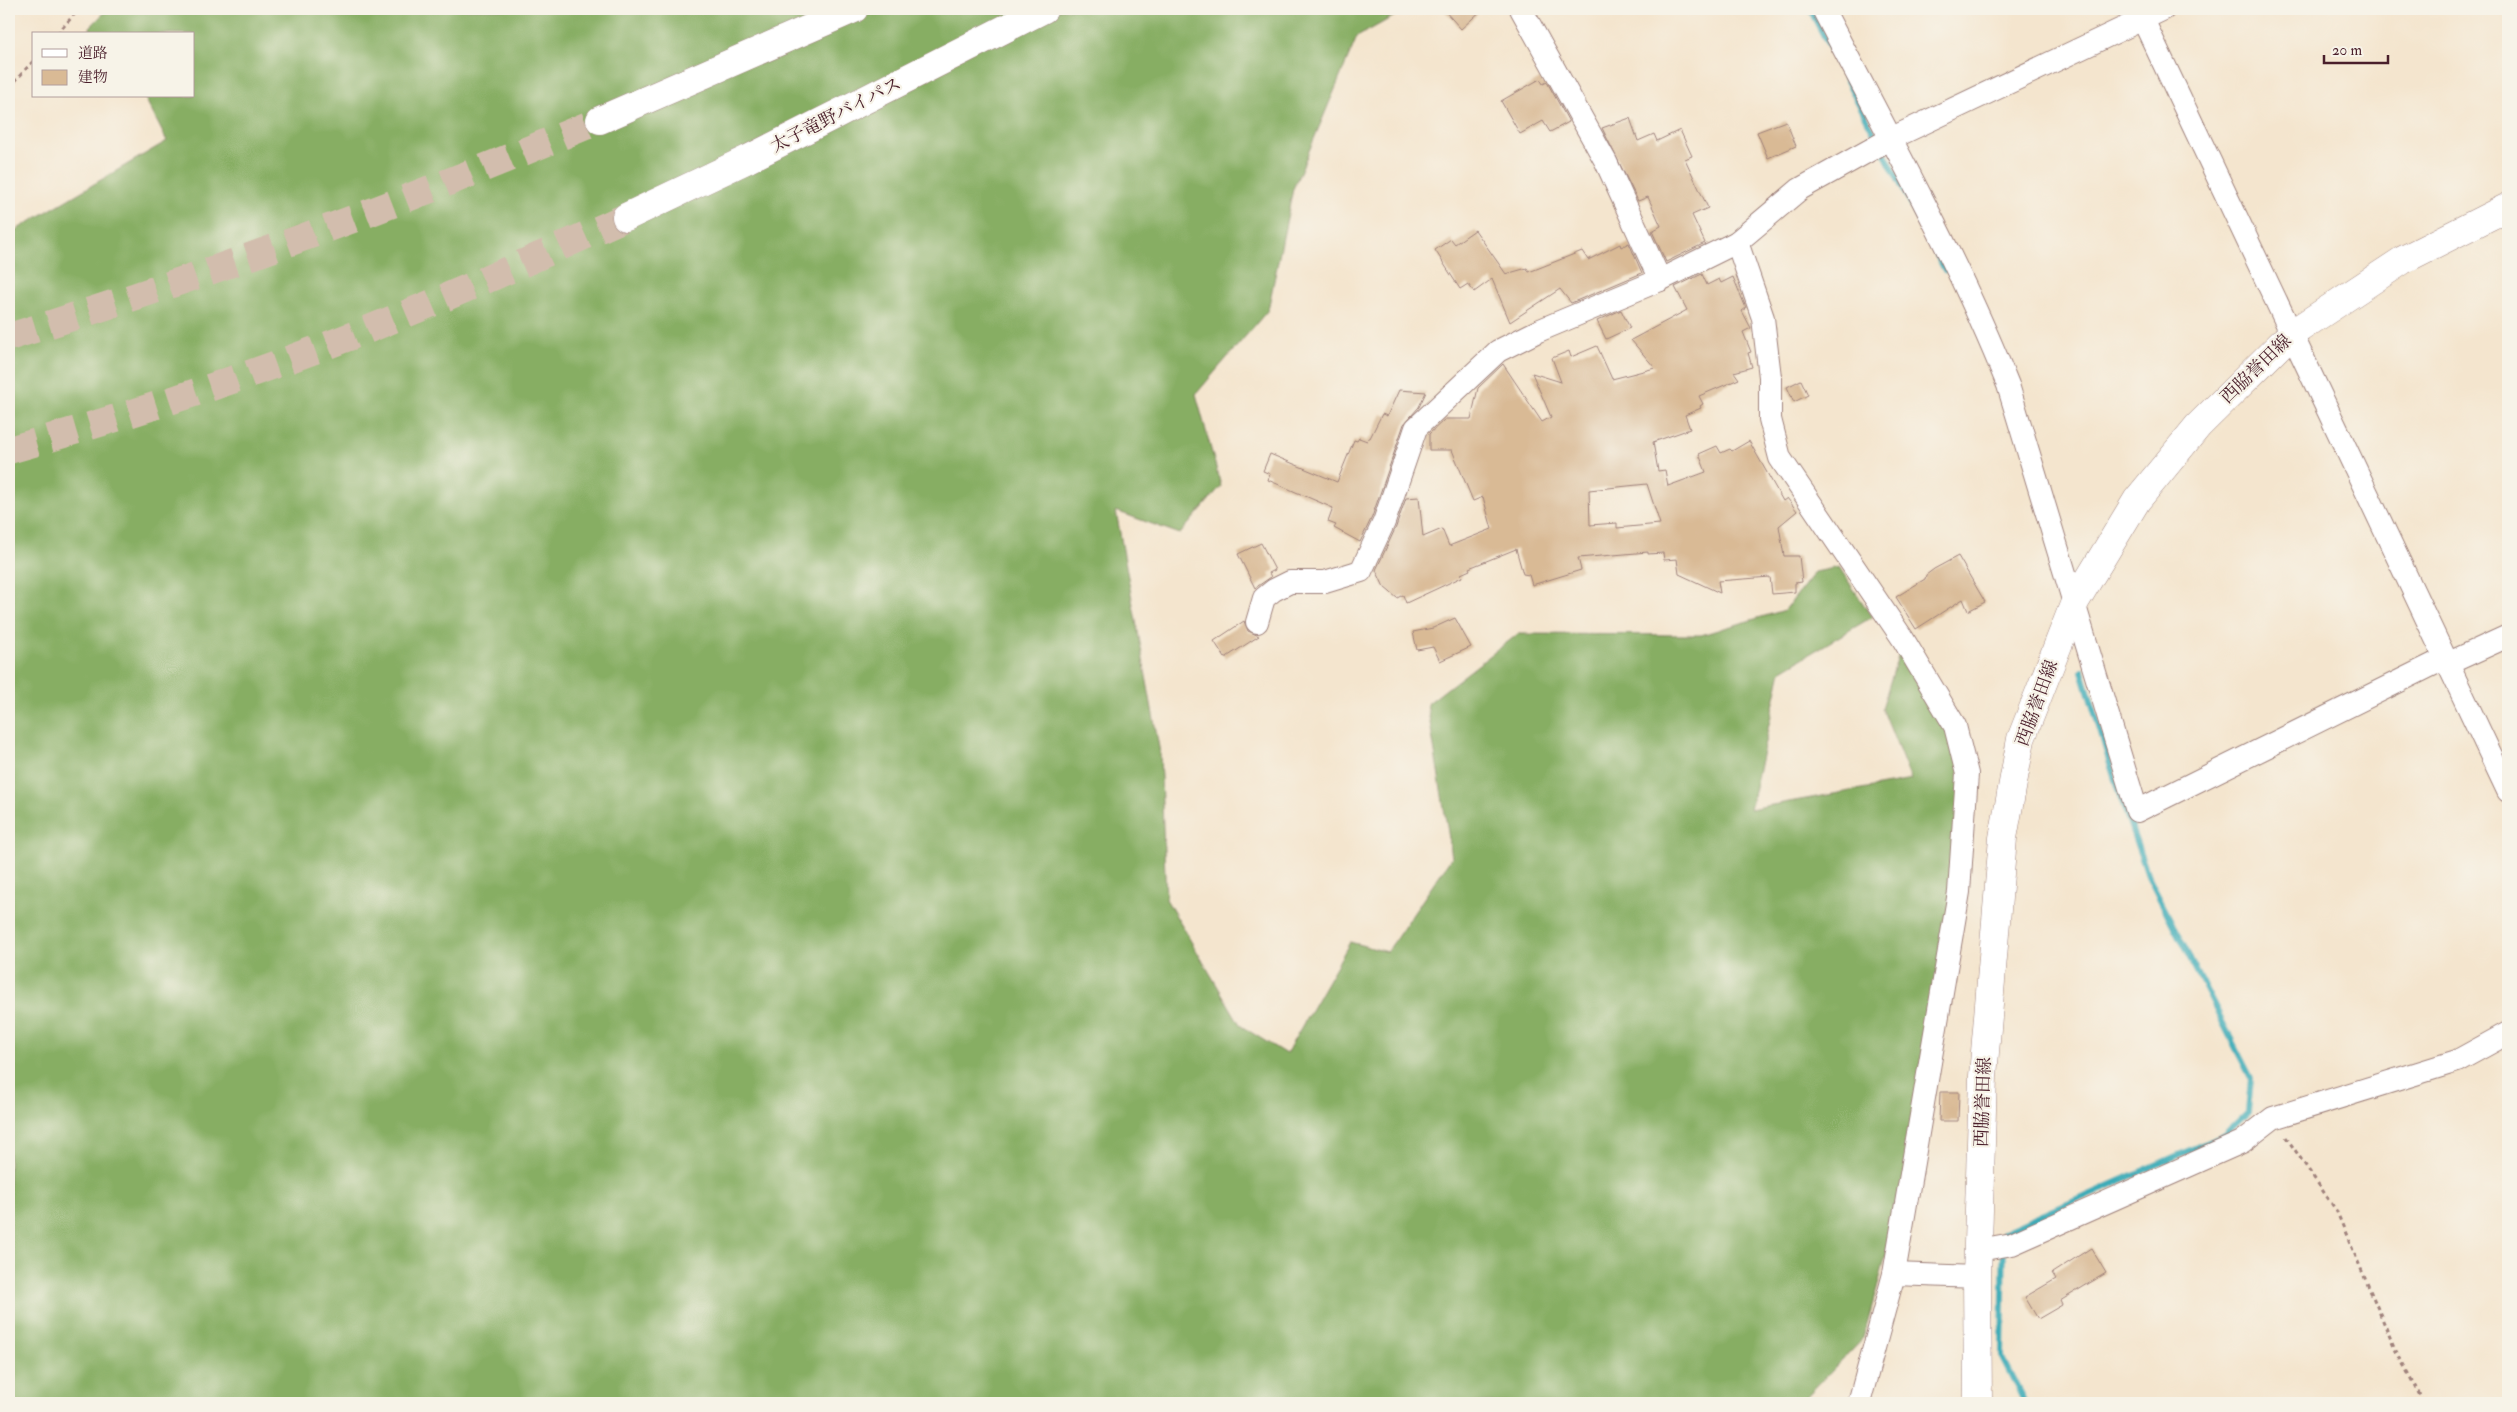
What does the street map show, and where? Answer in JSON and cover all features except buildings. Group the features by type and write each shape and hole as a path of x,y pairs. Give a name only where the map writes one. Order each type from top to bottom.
{"main road":[{"path":"600,120 854,9"},
{"name":"太子竜野バイパス","path":"626,217 817,125 1044,9"},
{"name":"西脇誉田線","path":"1978,1403 1977,1277 1983,1076 2002,838 2021,739 2076,602 2137,500 2198,426 2291,334 2403,260 2508,207"}],"street":[{"path":"1521,9 1606,162 1660,280"},
{"path":"1823,9 1986,329 2008,385 2076,602 2138,811 2446,658 2449,663"},
{"path":"1257,622 1264,598 1274,590 1290,582 1325,582 1361,571 1384,522 1416,428 1498,352 1538,331 1660,280 1737,242 1800,188 1890,139 2140,13 2164,9"},
{"path":"2140,13 2508,791"},
{"path":"1737,242 1763,318 1770,377 1770,419 1780,458 1903,639 1955,726 1967,774 1959,892 1894,1274 1859,1403"},
{"path":"2449,663 2508,636"},
{"path":"1978,1250 2012,1244 2242,1142 2273,1118 2457,1061 2508,1033"},
{"path":"1894,1274 1977,1277"}],"path":[{"path":"59,32 79,9"},
{"path":"9,88 32,62"},
{"path":"2273,1118 2336,1210 2395,1349 2424,1403"}],"green space":[{"path":"108,9 1407,9 1357,37 1293,189 1268,310 1196,394 1221,486 1180,534 1116,511 1160,753 1166,899 1241,1026 1286,1054 1350,942 1387,952 1452,857 1427,704 1518,634 1701,635 1785,610 1815,572 1839,567 1872,617 1781,671 1750,809 1911,780 1882,708 1899,653 1959,751 1966,817 1902,1199 1863,1338 1800,1403 9,1403 9,234 167,141 145,98 195,98 195,32 91,32 90,27"}],"waterway":[{"path":"1810,9 1945,270"},
{"path":"2025,1403 2002,1357 2004,1232 2224,1135 2248,1112 2251,1078 2148,876 2119,793 2082,671"}],"tunnel":[{"path":"9,337 233,263 307,236 454,180 600,120"},
{"path":"9,450 154,406 297,357 509,270 626,217"}]}
